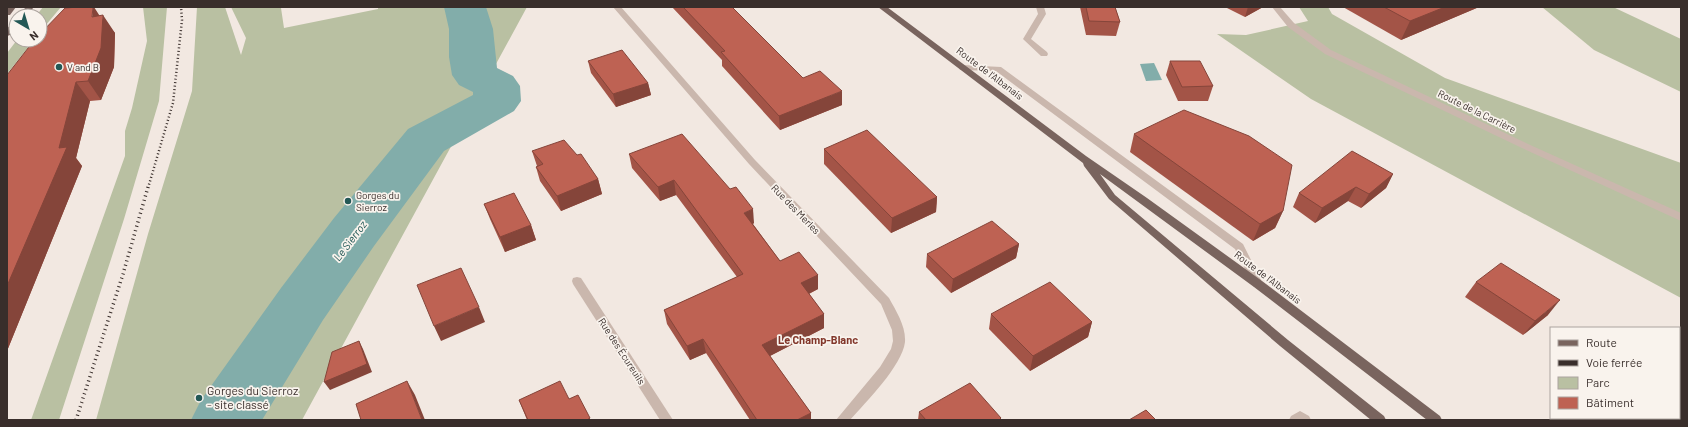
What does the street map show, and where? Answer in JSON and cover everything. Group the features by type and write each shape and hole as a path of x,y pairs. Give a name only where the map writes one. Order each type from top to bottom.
{"main road":[{"path":"7,13 12,7"},
{"name":"Route de l'Albanais","path":"882,7 1083,158 1144,200 1258,284 1436,420"},
{"name":"Route de l'Albanais","path":"1083,158 1112,198 1284,343 1380,420"}],"street":[{"name":"Rue des Merles","path":"617,7 752,162 885,301 896,321 899,343 888,367 842,420"},
{"path":"1040,7 1042,14 1027,39 1044,54"},
{"name":"Route de la Carrière","path":"1276,7 1291,25 1328,52 1681,217"},
{"path":"963,68 998,68 1239,247 1258,284"},
{"name":"Rue des Écureuils","path":"577,281 667,420"},
{"path":"1295,420 1300,416 1305,420"}],"green space":[{"path":"61,7 48,22 48,8 42,8"},
{"path":"143,7 167,7 159,101 124,219 59,420 31,420 125,156 125,131 132,108 147,41"},
{"path":"197,7 225,7 241,55 246,38 231,7 281,8 284,28 378,9 378,7 527,7 302,420 96,420 148,234 192,91"},
{"path":"1299,7 1328,7 1332,14 1445,78 1681,163 1681,298 1311,99 1217,34 1246,35 1308,21"},
{"path":"1542,7 1613,7 1681,39 1681,92 1594,50"},
{"path":"11,48 28,48 7,74 7,53"}],"water":[{"path":"1154,63 1162,80 1146,81 1140,64"}],"building":[{"path":"93,7 92,17 103,15 101,48 88,81 76,82 59,148 67,147 7,286 7,75 28,48 48,48 48,26 65,8"},
{"path":"683,7 732,7 803,78 820,71 842,91 779,116 721,52 725,51"},
{"path":"1086,7 1115,7 1120,22 1089,21"},
{"path":"1384,7 1445,7 1410,21"},
{"path":"622,50 648,83 613,94 588,61"},
{"path":"1170,61 1200,61 1213,86 1182,87"},
{"path":"1184,110 1249,136 1292,165 1283,211 1260,224 1134,134"},
{"path":"867,130 937,197 892,218 824,149"},
{"path":"682,134 730,189 736,187 753,209 744,213 780,261 799,252 818,275 801,283 824,314 762,345 811,413 797,420 757,420 703,339 687,346 664,310 743,274 674,180 658,187 629,154"},
{"path":"564,140 577,155 581,154 598,179 557,196 536,167 543,164 532,151"},
{"path":"1352,151 1393,174 1369,194 1356,187 1322,208 1299,193"},
{"path":"514,193 531,225 500,237 484,204"},
{"path":"992,221 1019,244 953,279 927,254"},
{"path":"1501,263 1560,300 1535,321 1476,282"},
{"path":"461,268 479,307 434,326 417,285"},
{"path":"1050,282 1092,322 1033,356 991,314"},
{"path":"359,341 367,364 324,382 332,352"},
{"path":"1680,376 1681,376 1680,418"},
{"path":"407,381 422,420 361,420 356,404"},
{"path":"560,381 569,399 578,395 590,418 587,420 528,420 519,400"},
{"path":"970,383 1001,418 999,420 926,420 919,412"},
{"path":"1146,410 1156,420 1129,420"}],"waterway":[{"name":"Le Sierroz","path":"225,420 302,304 354,232 426,140 497,101 496,86 475,75 472,57 471,29 465,7"}],"railway":[{"path":"148,188 173,103 182,20 181,7"},
{"path":"76,420 123,274 148,187"}],"place":[{"name":"V and B","path":"59,67"},
{"name":"Gorges du Sierroz","path":"348,201"},
{"name":"Gorges du Sierroz - site classé","path":"199,398"}],"district":[{"name":"Le Champ-Blanc","path":"818,340"}]}
